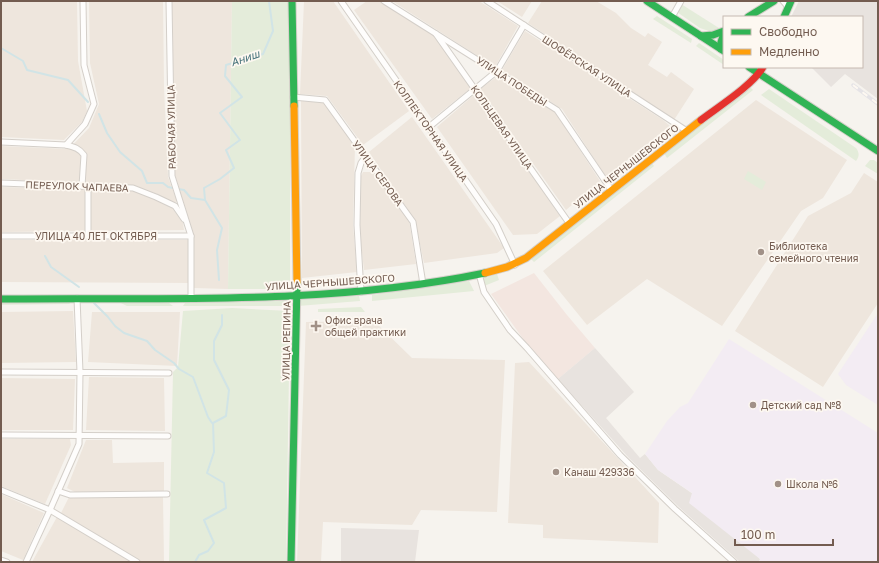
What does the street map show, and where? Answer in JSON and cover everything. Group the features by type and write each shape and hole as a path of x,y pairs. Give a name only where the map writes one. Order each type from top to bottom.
{"street":[{"path":"66,145 85,124 94,104 84,65 83,1"},
{"name":"РАБОЧАЯ УЛИЦА","path":"169,1 172,176 190,236 191,298"},
{"name":"УЛИЦА РЕПИНА","path":"291,562 297,296 292,1"},
{"name":"КОЛЛЕКТОРНАЯ УЛИЦА","path":"341,1 496,224 515,264"},
{"name":"УЛИЦА ПОБЕДЫ","path":"384,1 557,110 612,190"},
{"name":"ШОФЁРСКАЯ УЛИЦА","path":"487,1 687,131"},
{"path":"647,1 722,50"},
{"path":"672,17 681,1"},
{"path":"750,16 774,1"},
{"path":"784,16 788,3"},
{"path":"429,128 497,71 524,25"},
{"name":"КОЛЬЦЕВАЯ УЛИЦА","path":"434,32 476,89 569,223"},
{"path":"701,36 723,32"},
{"path":"722,50 721,42 723,35"},
{"path":"761,70 878,150"},
{"name":"УЛИЦА ЧЕРНЫШЕВСКОГО","path":"1,298 191,298 297,296 361,292 423,284 479,274 515,264 526,258 687,131 761,70"},
{"name":"УЛИЦА СЕРОВА","path":"293,97 326,100 413,222 423,284"},
{"path":"1,142 66,145 75,147 84,155 82,186"},
{"path":"361,292 357,218 358,173 366,156"},
{"name":"ПЕРЕУЛОК ЧАПАЕВА","path":"1,183 133,188 175,206 187,224"},
{"path":"88,186 88,236"},
{"name":"УЛИЦА 40 ЛЕТ ОКТЯБРЯ","path":"1,236 190,236"},
{"path":"479,274 484,292 510,330 620,455 675,509 734,562"},
{"path":"26,562 79,444 80,372 77,298"},
{"path":"1,372 169,373"},
{"path":"1,436 168,436"},
{"path":"1,490 50,510 137,562"},
{"path":"58,491 70,495 167,494"},
{"path":"1,560 7,562"}],"shaded area":[{"path":"1,1 77,1 78,61 87,111 82,122 64,140 1,137"},
{"path":"89,1 163,1 164,87 168,177 177,201 174,203 157,194 132,185 1,179 1,146 69,149 89,128 99,104 90,63"},
{"path":"172,1 232,1 228,289 194,288 194,237 175,175"},
{"path":"304,1 333,1 409,111 363,145 327,96 300,94"},
{"path":"367,1 380,1 432,34 471,88 432,119 354,10"},
{"path":"392,1 479,1 518,26 495,67"},
{"path":"497,1 532,1 522,17"},
{"path":"542,1 596,1 616,13 631,28 645,37 648,33 662,42 648,65 667,77 671,72 694,89 674,120 528,23"},
{"path":"799,1 878,1 878,99 845,74 831,87 812,68 863,68 863,16 792,16"},
{"path":"525,31 670,126 606,177 562,109 502,70"},
{"path":"498,76 555,112 600,181 566,210 481,90 481,88"},
{"path":"475,94 560,216 537,234 513,235 437,127"},
{"path":"756,100 847,160 823,198 801,211 722,326 647,279 587,325 543,271"},
{"path":"301,101 325,103 355,146 353,225 357,272 302,278"},
{"path":"412,117 504,248 497,253 424,263 415,220 369,152"},
{"path":"363,172 373,172 409,220 416,264 364,270 360,235 361,176"},
{"path":"864,173 878,182 878,303 823,387 735,331 808,216 851,193"},
{"path":"1,187 131,190 154,199 173,209 183,223 184,230 1,232"},
{"path":"1,240 188,240 189,283 1,282"},
{"path":"534,273 595,348 558,379 529,347 491,294"},
{"path":"73,311 76,362 1,363 1,312"},
{"path":"92,312 180,312 177,366 88,362"},
{"path":"878,313 878,405 846,385 838,374"},
{"path":"374,321 412,358 505,360 497,512 421,510 412,525 323,522 321,562 297,562 306,322"},
{"name":"Школа №6","path":"729,339 878,433 878,562 759,562 760,559 689,503 692,493 658,470 645,454 667,421 680,407 688,403"},
{"path":"595,348 634,392 606,418 640,458 645,454 658,470 693,494 760,559 759,562 740,562 679,507 629,458 558,379"},
{"path":"529,362 659,503 658,543 543,538 543,525 508,523 515,363"},
{"path":"89,377 164,378 165,431 86,430"},
{"path":"1,378 75,379 73,430 1,430"},
{"path":"1,439 70,439 71,445 45,504 1,486"},
{"path":"86,440 112,440 113,463 164,462 164,491 75,492 67,488"},
{"path":"1,494 44,513 23,560 1,551"},
{"path":"163,496 164,562 141,562 61,513 69,497"},
{"path":"57,517 131,562 32,562"},
{"path":"341,528 419,530 415,562 341,562"}],"green space":[{"path":"232,1 290,1 290,289 228,289"},
{"path":"681,4 719,28 712,32 700,28 677,12"},
{"path":"657,16 692,39 691,43 653,19"},
{"path":"699,43 723,59 723,64 696,46"},
{"path":"750,87 753,90 667,158 664,153"},
{"path":"769,89 856,148 859,154 856,161 761,95"},
{"path":"870,160 874,160 878,163 878,174 865,166"},
{"path":"651,162 654,166 534,262 530,258"},
{"path":"748,171 766,182 762,190 744,179"},
{"path":"497,274 499,280 484,286 482,279"},
{"path":"469,281 474,291 372,301 372,295"},
{"path":"359,296 360,301 298,306 299,300"},
{"path":"68,301 70,304 1,305 1,302"},
{"path":"283,301 289,306 183,306 185,303"},
{"path":"121,303 169,303 173,306 127,306"},
{"path":"361,307 365,312 318,312 318,309"},
{"path":"232,308 290,311 286,562 169,562 173,372 178,367 183,311"}],"waterway":[{"name":"Аниш","path":"219,280 217,250 222,228 205,200 204,188 220,179 234,168 226,150 240,140 220,113 242,97 225,76 226,65 263,54 273,31 269,1"},
{"path":"1,48 23,61 27,70 68,80 88,102"},
{"path":"99,114 107,133 120,152 142,171 147,183 163,183 168,187 184,190 191,198 205,200"},
{"path":"45,256 51,267 79,287"},
{"path":"94,303 115,326 124,333 147,341 155,350 174,363 179,369 193,377 208,417 212,423"},
{"name":"Аниш","path":"195,562 199,555 208,551 214,543 204,520 226,508 224,483 207,473 214,452 213,423 226,416 229,390 214,360 214,341 222,325 222,315"}],"railway":[{"path":"853,85 878,104"}],"traffic: fast":[{"path":"292,1 294,106"},
{"path":"647,1 723,50"},
{"path":"750,16 774,1"},
{"path":"784,16 791,1"},
{"path":"701,36 713,35 723,31"},
{"path":"721,49 723,36"},
{"path":"751,68 878,151"},
{"path":"1,299 183,299 304,295 365,291 425,284 485,273"},
{"path":"291,562 297,284"}],"traffic: slow":[{"path":"294,106 297,284"},
{"path":"485,273 507,267 526,258 701,120"}],"traffic: jam":[{"path":"701,120 743,88 762,68"}],"place":[{"name":"Библиотека семейного чтения","path":"761,252"},
{"name":"Офис врача общей практики","path":"316,326"},
{"name":"Детский сад №8","path":"753,405"},
{"name":"Канаш 429336","path":"556,472"},
{"name":"Школа №6","path":"778,484"}]}
